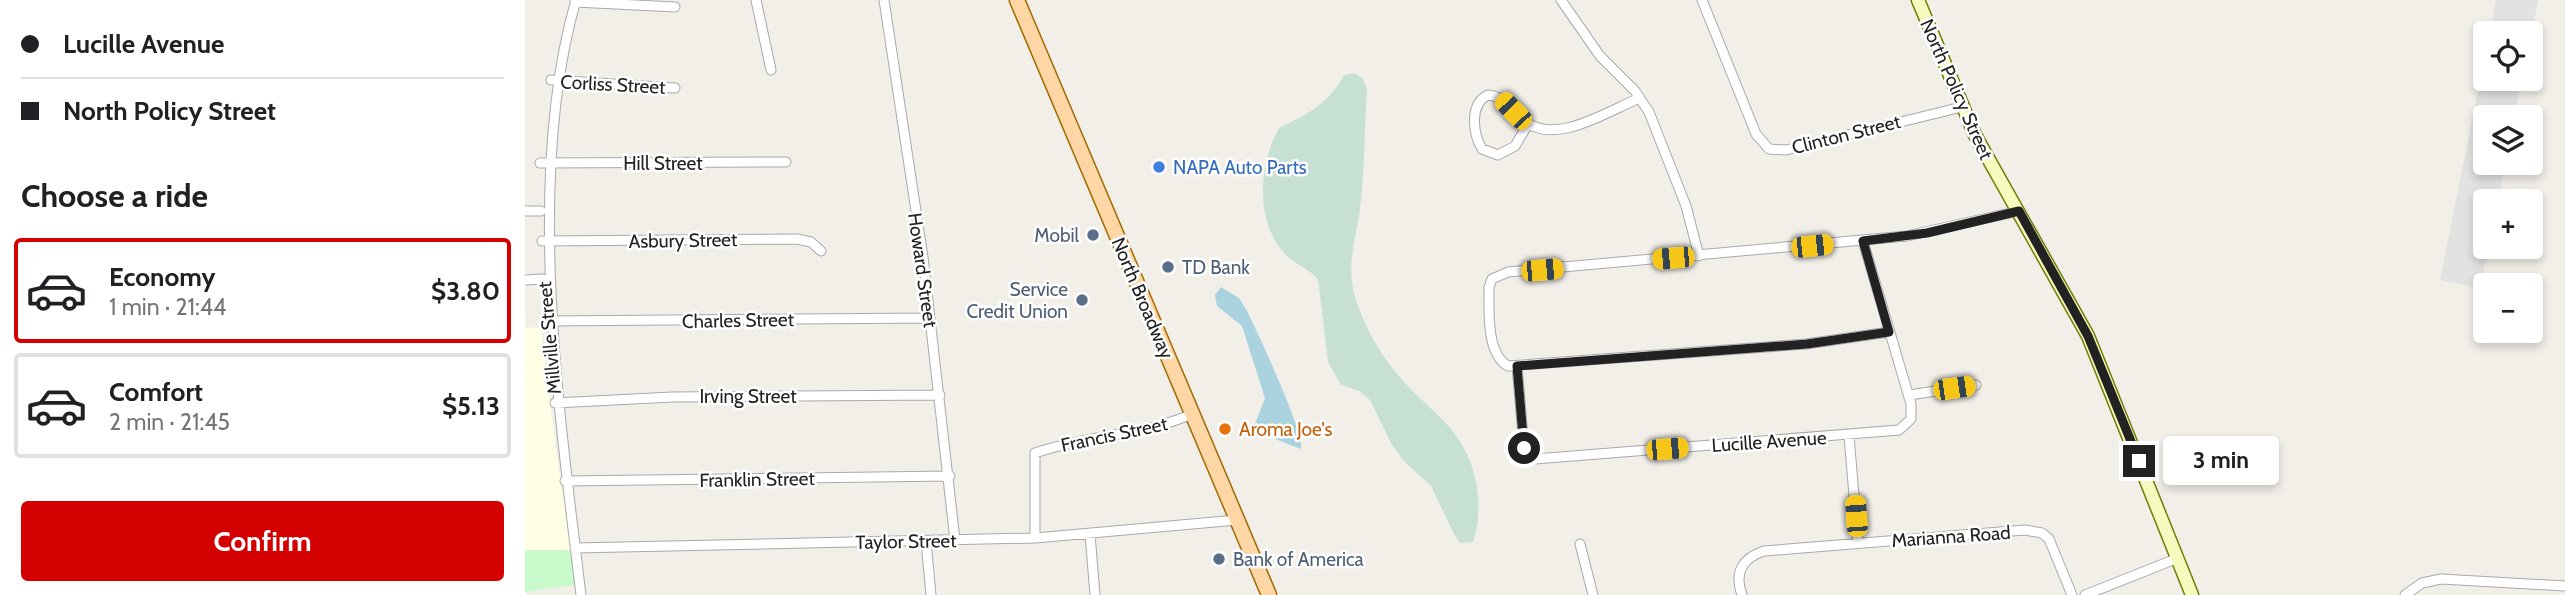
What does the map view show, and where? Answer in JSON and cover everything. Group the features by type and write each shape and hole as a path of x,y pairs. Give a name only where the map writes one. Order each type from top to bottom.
{"main road":[{"name":"North Broadway","path":"1022,2 1269,595"}],"street":[{"path":"755,0 771,70"},
{"name":"Howard Street","path":"884,0 930,317 950,476 955,540"},
{"path":"1561,0 1600,56 1649,111 1686,206 1699,256"},
{"name":"Clinton Street","path":"1702,0 1756,134 1769,149 1786,150 1962,107"},
{"name":"North Policy Street","path":"1918,0 1962,107 2095,352 2192,595"},
{"path":"575,1 675,6"},
{"name":"Millville Street","path":"575,1 551,80 540,163 546,321 580,595"},
{"name":"Corliss Street","path":"551,80 675,88"},
{"path":"1528,124 1515,146 1498,155 1484,151 1475,130 1479,102 1488,96 1500,98 1528,124 1545,130 1562,130 1640,98"},
{"name":"Hill Street","path":"540,163 786,162"},
{"path":"525,211 541,211"},
{"path":"1889,332 1807,344 1517,366 1500,362 1493,346 1489,287 1492,279 1499,274 1863,241 1927,233 2019,211"},
{"name":"Asbury Street","path":"541,242 797,239 811,242 821,251"},
{"name":"Lucille Avenue","path":"1517,366 1524,448 1535,459 1849,436 1905,428 1911,419 1909,395 1863,241"},
{"path":"525,279 543,279"},
{"name":"Charles Street","path":"546,321 930,317"},
{"path":"1909,395 1976,385"},
{"name":"Irving Street","path":"555,403 672,397 940,395"},
{"name":"Francis Street","path":"1035,538 1035,453 1103,434 1152,429 1192,414"},
{"name":"Lucille Avenue","path":"1849,436 1858,543"},
{"name":"Franklin Street","path":"565,481 950,476"},
{"name":"Taylor Street","path":"575,548 1035,538 1237,520"},
{"name":"Marianna Road","path":"1742,595 1739,572 1748,558 1756,553 2034,531 2042,533 2053,547 2072,595"},
{"path":"1090,534 1095,595"},
{"path":"926,541 931,595"},
{"path":"1580,544 1593,595"},
{"path":"2085,595 2178,558"},
{"path":"2412,593 2432,580 2451,579 2519,586 2565,586"}],"shaded area":[{"path":"2496,0 2538,0 2534,21 2492,21"},
{"path":"1355,73 1363,79 1367,89 1362,185 1352,258 1353,289 1375,343 1396,373 1447,424 1466,451 1475,476 1478,503 1473,542 1460,543 1431,486 1403,460 1391,443 1370,400 1359,391 1341,385 1328,362 1318,279 1283,252 1268,224 1264,208 1264,174 1272,142 1279,128 1317,107 1332,93 1344,75"},
{"path":"2478,91 2519,91 2517,105 2475,105"},
{"path":"2473,116 2473,175 2503,175 2500,189 2473,189 2473,259 2486,259 2483,273 2473,273 2473,287 2440,280"},
{"path":"541,327 571,550 525,550 525,328"}],"green space":[{"path":"525,550 571,550 575,585 525,592"}],"water":[{"path":"1221,287 1239,298 1247,311 1296,424 1301,449 1275,439 1255,424 1265,398 1242,326 1217,306 1215,295"}],"place":[{"name":"NAPA Auto Parts","path":"1159,167"},
{"name":"Mobil","path":"1093,235"},
{"name":"TD Bank","path":"1168,267"},
{"name":"Service Credit Union","path":"1082,300"},
{"name":"Aroma Joe's","path":"1225,429"},
{"name":"Bank of America","path":"1219,559"}],"route":[{"path":"1524,448 1517,366 1807,344 1889,332 1863,241 1927,233 2019,211 2088,336 2139,461"}]}
